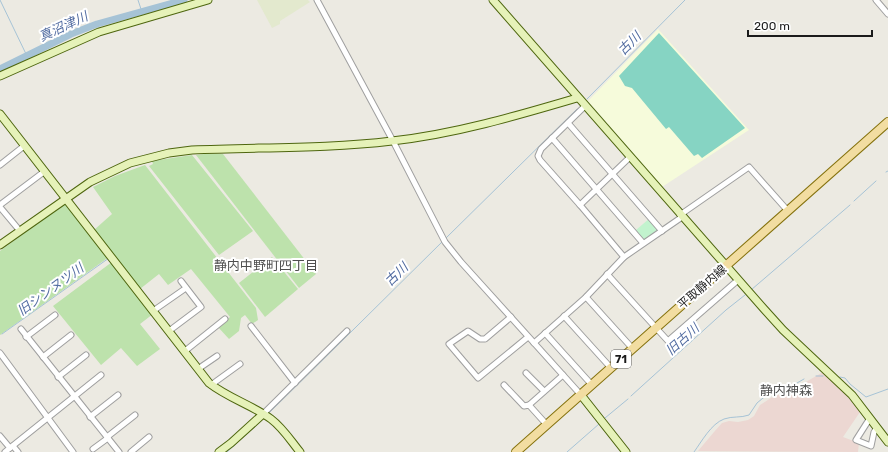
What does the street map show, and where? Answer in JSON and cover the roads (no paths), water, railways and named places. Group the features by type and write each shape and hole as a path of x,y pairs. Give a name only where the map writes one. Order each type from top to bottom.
{"main road":[{"name":"平取静内線","path":"516,452 888,122"}],"street":[{"path":"0,76 99,32 208,0"},
{"path":"318,0 444,240 461,262 581,395 626,452"},
{"path":"493,0 577,98 783,330 852,395 888,442"},
{"path":"876,0 888,14"},
{"path":"0,245 65,198 90,182 114,170 147,158 192,150 344,145 393,141 442,134 481,125 577,98"},
{"path":"585,106 552,138 539,153 540,160 624,256"},
{"path":"0,114 2,123 24,146 45,172 212,385 223,393 265,415 278,425 300,452"},
{"path":"568,123 662,230"},
{"path":"552,138 644,243"},
{"path":"0,165 24,146"},
{"path":"580,205 630,157"},
{"path":"534,343 586,296 624,256 749,167 788,211"},
{"path":"20,231 0,206 45,172"},
{"path":"607,274 668,341 738,280"},
{"path":"169,331 201,308 181,281"},
{"path":"153,311 186,288"},
{"path":"586,296 633,349"},
{"path":"26,337 55,315"},
{"path":"564,316 611,368"},
{"path":"511,317 485,339 480,339 468,331 449,344 478,378 528,337"},
{"path":"185,351 225,319"},
{"path":"251,326 295,383"},
{"path":"21,329 119,452"},
{"path":"219,452 265,415 331,345 347,331"},
{"path":"545,333 592,385"},
{"path":"43,357 71,335"},
{"path":"0,353 73,452"},
{"path":"58,377 86,355"},
{"path":"198,368 217,356"},
{"path":"212,385 240,364"},
{"path":"526,373 544,392"},
{"path":"5,452 101,375"},
{"path":"504,385 524,406 529,405 563,375"},
{"path":"90,417 118,395"},
{"path":"529,405 547,425"},
{"path":"93,449 135,415"},
{"path":"870,418 856,440 871,446 874,432 877,428"},
{"path":"0,436 18,452"},
{"path":"130,452 149,437"}],"waterway":[{"path":"0,0 27,56"},
{"path":"138,0 142,12"},
{"name":"真沼津川","path":"0,69 71,34 97,24 184,0"},
{"name":"古川","path":"587,99 685,0"},
{"name":"古川","path":"445,239 577,109"},
{"name":"旧古川","path":"854,201 876,181"},
{"name":"旧古川","path":"751,290 850,205"},
{"name":"古川","path":"269,413 443,241"},
{"name":"旧シンヌツ川","path":"2,334 109,258"},
{"name":"旧古川","path":"631,396 726,310 745,295"},
{"path":"816,376 823,376"},
{"path":"840,377 845,378 866,397 888,389"},
{"path":"694,452 707,433 719,421 727,418 749,415 757,403 763,398 790,387 804,379"},
{"name":"旧古川","path":"605,418 628,399"},
{"name":"古川","path":"227,452 264,418"},
{"name":"旧古川","path":"567,452 599,424"}],"district":[{"name":"静内中野町四丁目","path":"266,265"},
{"name":"静内神森","path":"786,390"}]}
